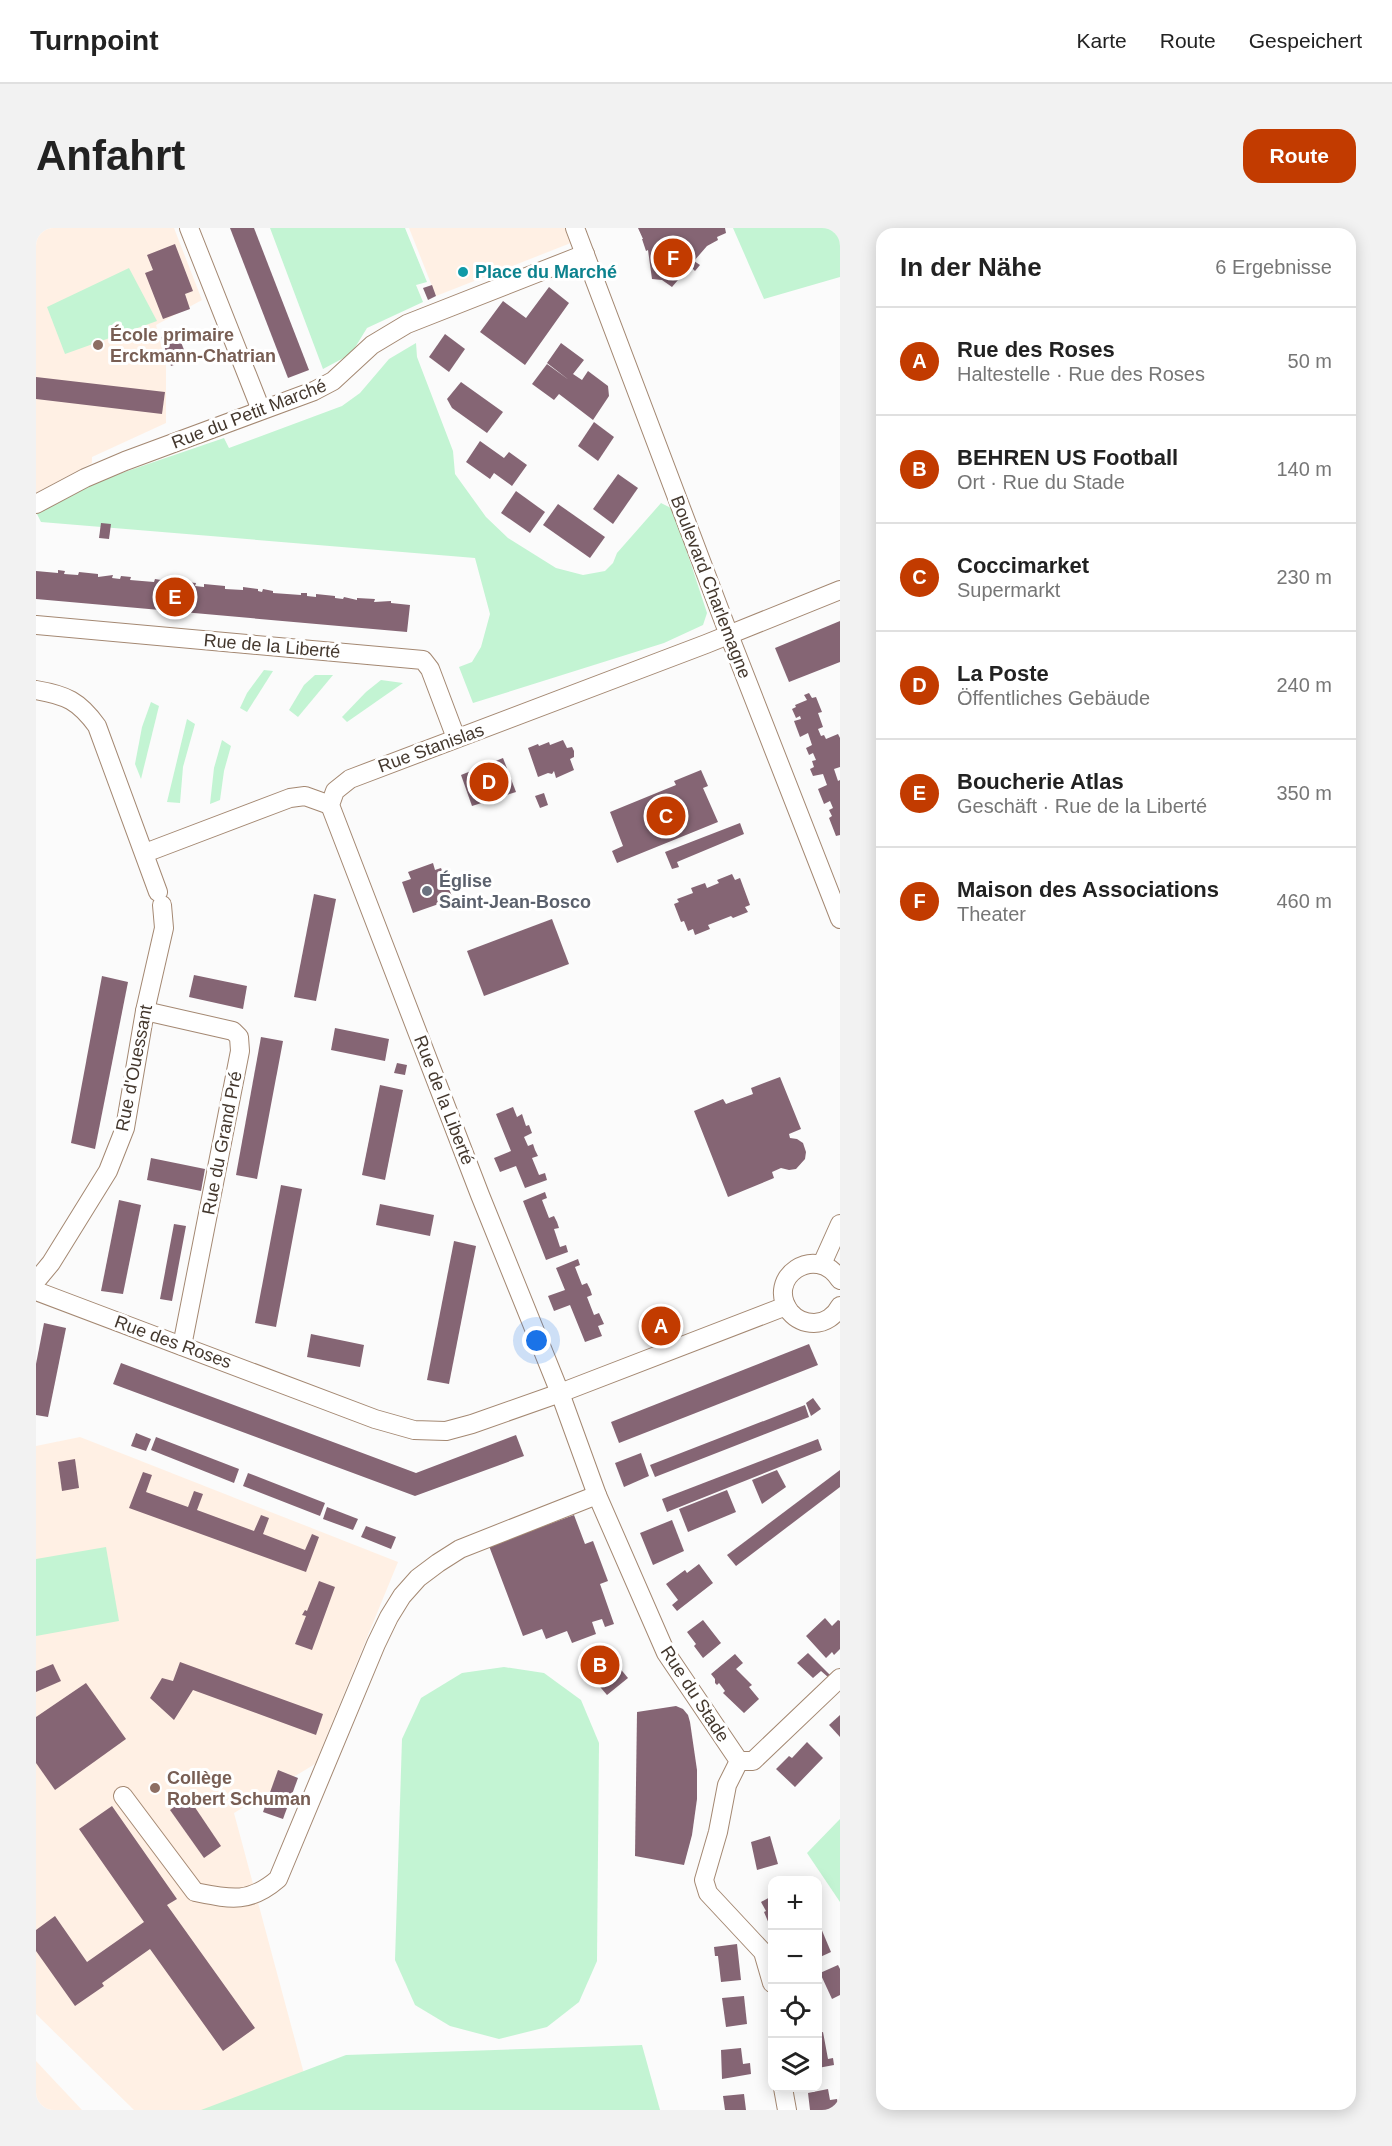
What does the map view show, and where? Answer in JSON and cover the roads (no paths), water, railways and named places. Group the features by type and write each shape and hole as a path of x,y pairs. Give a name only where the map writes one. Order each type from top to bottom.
{"street":[{"path":"189,228 261,410"},
{"name":"Boulevard Charlemagne","path":"575,228 729,635 836,895 840,919"},
{"name":"Rue du Petit Marché","path":"36,504 85,477 125,460 333,381 372,345 407,324 585,254"},
{"name":"Rue Stanislas","path":"330,805 335,791 350,779 729,635 840,590"},
{"name":"Rue de la Liberté","path":"36,625 423,660 430,669 456,738"},
{"name":"Rue d'Ouessant","path":"36,690 76,702 97,726 160,899 164,928 145,1011 125,1128 108,1171 51,1263 36,1281"},
{"path":"145,854 290,798 305,796 330,805"},
{"name":"Rue de la Liberté","path":"330,805 480,1195 560,1393"},
{"name":"Rue du Grand Pré","path":"145,1011 233,1031 239,1037 240,1051 182,1346"},
{"path":"822,1264 840,1224"},
{"path":"837,1318 819,1323 808,1323 794,1317 786,1306 783,1293 788,1276 795,1268 808,1263 822,1264 834,1271 840,1280"},
{"name":"Rue des Roses","path":"36,1291 375,1419 414,1430 446,1431 560,1393 786,1306"},
{"name":"Rue du Stade","path":"560,1393 597,1495 666,1653 739,1761 727,1785 718,1832 704,1880 708,1893 763,1952 768,1969"},
{"path":"123,1796 195,1892 232,1899 264,1890 278,1878 376,1644 402,1596 418,1578 460,1549 597,1495"},
{"path":"739,1761 753,1761 840,1678"},
{"path":"784,2092 787,2110"}],"place":[{"name":"Maison des Associations","path":"673,258"},
{"name":"Place du Marché","path":"463,272"},
{"name":"École primaire Erckmann-Chatrian","path":"98,345"},
{"name":"Boucherie Atlas","path":"175,597"},
{"name":"La Poste","path":"489,782"},
{"name":"Coccimarket","path":"666,816"},
{"name":"Église Saint-Jean-Bosco","path":"427,891"},
{"name":"Rue des Roses","path":"661,1326"},
{"name":"BEHREN US Football","path":"600,1665"},
{"name":"Collège Robert Schuman","path":"155,1788"}]}
